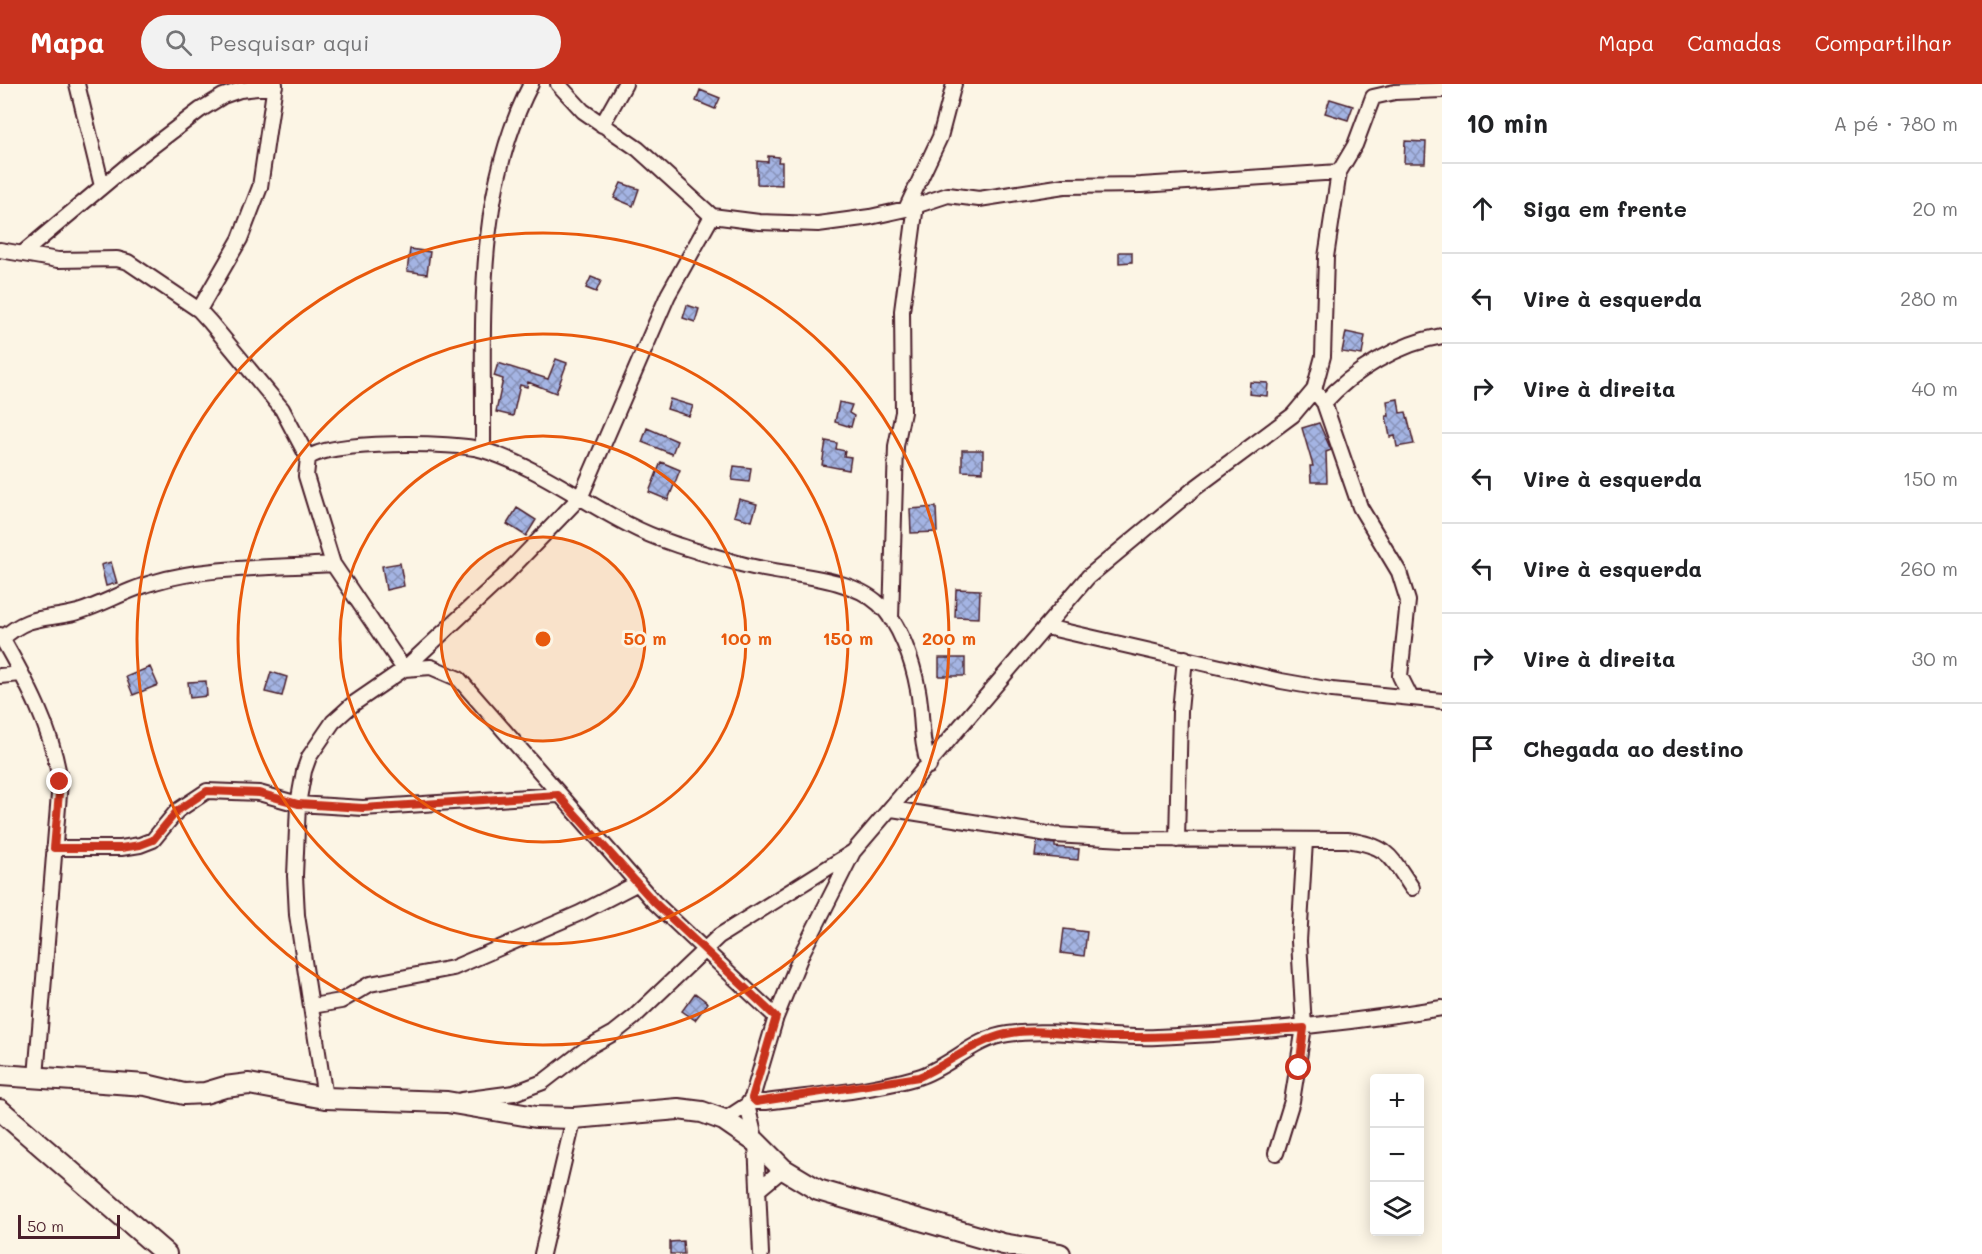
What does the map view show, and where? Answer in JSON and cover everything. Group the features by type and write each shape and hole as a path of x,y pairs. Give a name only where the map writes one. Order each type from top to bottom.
{"street":[{"path":"77,84 102,186"},
{"path":"483,450 484,292 488,232 504,153 531,84"},
{"path":"558,84 583,111 638,149 712,216 759,222 818,224 911,207 948,195 979,199 1064,186 1141,185 1339,172"},
{"path":"602,125 625,84"},
{"path":"891,619 896,446 903,412 902,311 911,207 940,137 954,84"},
{"path":"23,253 102,186 200,110 223,96 240,90 275,85 260,187 240,239 199,310"},
{"path":"761,1254 756,1142 750,1102 776,1017 802,953 854,852 1088,577 1195,488 1293,415 1314,390 1323,356 1326,257 1339,172 1355,145 1375,91 1442,90"},
{"path":"326,1098 297,915 295,876 298,804 304,771 326,730 353,704 404,669 505,575 581,496 668,295 712,216"},
{"path":"0,250 58,260 117,259 128,262 199,310 282,409 308,458 306,476 333,564 404,669"},
{"path":"1324,403 1336,389 1396,350 1442,336"},
{"path":"1314,390 1324,403 1360,507 1399,572 1408,601 1400,676 1411,698"},
{"path":"308,458 340,448 411,444 483,450 531,470 643,532 748,566 858,590 872,598 891,619 916,682 921,737 928,766"},
{"path":"36,1077 60,782 56,759 34,699 1,637 17,625 27,621 76,612 155,582 190,574 333,564"},
{"path":"872,598 892,589"},
{"path":"1046,627 1281,681 1442,701"},
{"path":"1177,840 1180,711 1185,658"},
{"path":"404,669 431,667 459,679 638,884 776,1017"},
{"path":"0,676 21,674"},
{"path":"1380,694 1400,676"},
{"path":"54,848 121,848 140,845 153,840 177,811 207,791 259,793 298,804 363,808 558,795"},
{"path":"892,809 1054,835 1177,840 1347,840 1382,848 1412,888"},
{"path":"1276,1153 1292,1101 1304,1028 1299,941 1305,841"},
{"path":"447,1102 514,1093 543,1082 587,1048 614,1033 633,1018 703,949 759,909 854,852"},
{"path":"312,1006 341,1001 370,984 453,968 638,884"},
{"path":"724,1120 750,1102 766,1102 919,1077 944,1066 977,1045 1005,1035 1042,1031 1107,1037 1156,1037 1304,1028 1442,1008"},
{"path":"0,1075 146,1085 184,1094 205,1093 225,1087 249,1084 326,1098 447,1102 536,1117 574,1118 678,1109 702,1112 724,1120 756,1142 783,1169 818,1190 1003,1244 1060,1254"},
{"path":"0,1110 166,1254"},
{"path":"542,1254 574,1118"},
{"path":"759,1189 783,1169"}],"building":[{"path":"700,90 720,98 715,109 696,101"},
{"path":"1330,99 1353,106 1348,120 1325,113"},
{"path":"1405,141 1426,142 1425,163 1404,163"},
{"path":"768,156 779,157 778,162 782,162 782,185 757,184 757,161 768,162"},
{"path":"621,183 639,189 633,206 614,198"},
{"path":"410,249 430,252 427,274 407,271"},
{"path":"1119,252 1132,252 1132,262 1119,263"},
{"path":"591,277 601,281 596,292 586,288"},
{"path":"687,305 699,309 695,322 683,318"},
{"path":"1346,332 1365,336 1362,355 1342,352"},
{"path":"556,359 567,363 556,393 528,382 527,387 520,385 513,416 496,412 503,379 494,376 498,363 548,379"},
{"path":"1250,382 1268,383 1267,396 1249,394"},
{"path":"670,399 693,406 689,416 667,409"},
{"path":"1398,399 1400,413 1406,412 1414,444 1397,447 1395,436 1390,437 1386,416 1389,416 1387,401"},
{"path":"839,402 852,405 849,413 854,416 851,427 835,422"},
{"path":"1319,423 1331,450 1326,452 1327,482 1311,482 1310,466 1313,466 1302,428"},
{"path":"647,428 677,441 672,454 642,442"},
{"path":"826,441 837,443 836,449 845,451 844,456 851,457 849,470 822,465"},
{"path":"962,450 983,450 983,472 962,471"},
{"path":"661,462 680,470 668,500 649,492"},
{"path":"734,466 751,468 749,482 732,480"},
{"path":"739,499 757,504 752,521 734,516"},
{"path":"936,507 937,532 911,533 910,509"},
{"path":"517,508 536,520 526,536 507,524"},
{"path":"111,562 117,583 106,586 101,565"},
{"path":"400,563 404,586 386,590 382,566"},
{"path":"956,589 980,590 979,618 955,617"},
{"path":"939,658 965,658 965,676 939,676"},
{"path":"150,667 158,685 133,695 126,677"},
{"path":"271,672 287,677 282,696 265,692"},
{"path":"206,681 207,696 190,698 188,682"},
{"path":"1037,841 1055,844 1055,847 1079,849 1078,860 1035,856"},
{"path":"1064,929 1087,932 1084,956 1061,953"},
{"path":"695,993 708,1003 695,1020 682,1011"},
{"path":"683,1241 684,1254 670,1254 670,1242"}],"route":[{"path":"60,782 54,848 121,848 140,845 153,840 177,811 193,798 207,791 259,793 298,804 363,808 558,795 654,902 743,986 760,999 776,1017 752,1098 756,1102 919,1077 944,1066 977,1045 1005,1035 1042,1031 1107,1037 1156,1037 1304,1028 1299,1068"}]}
